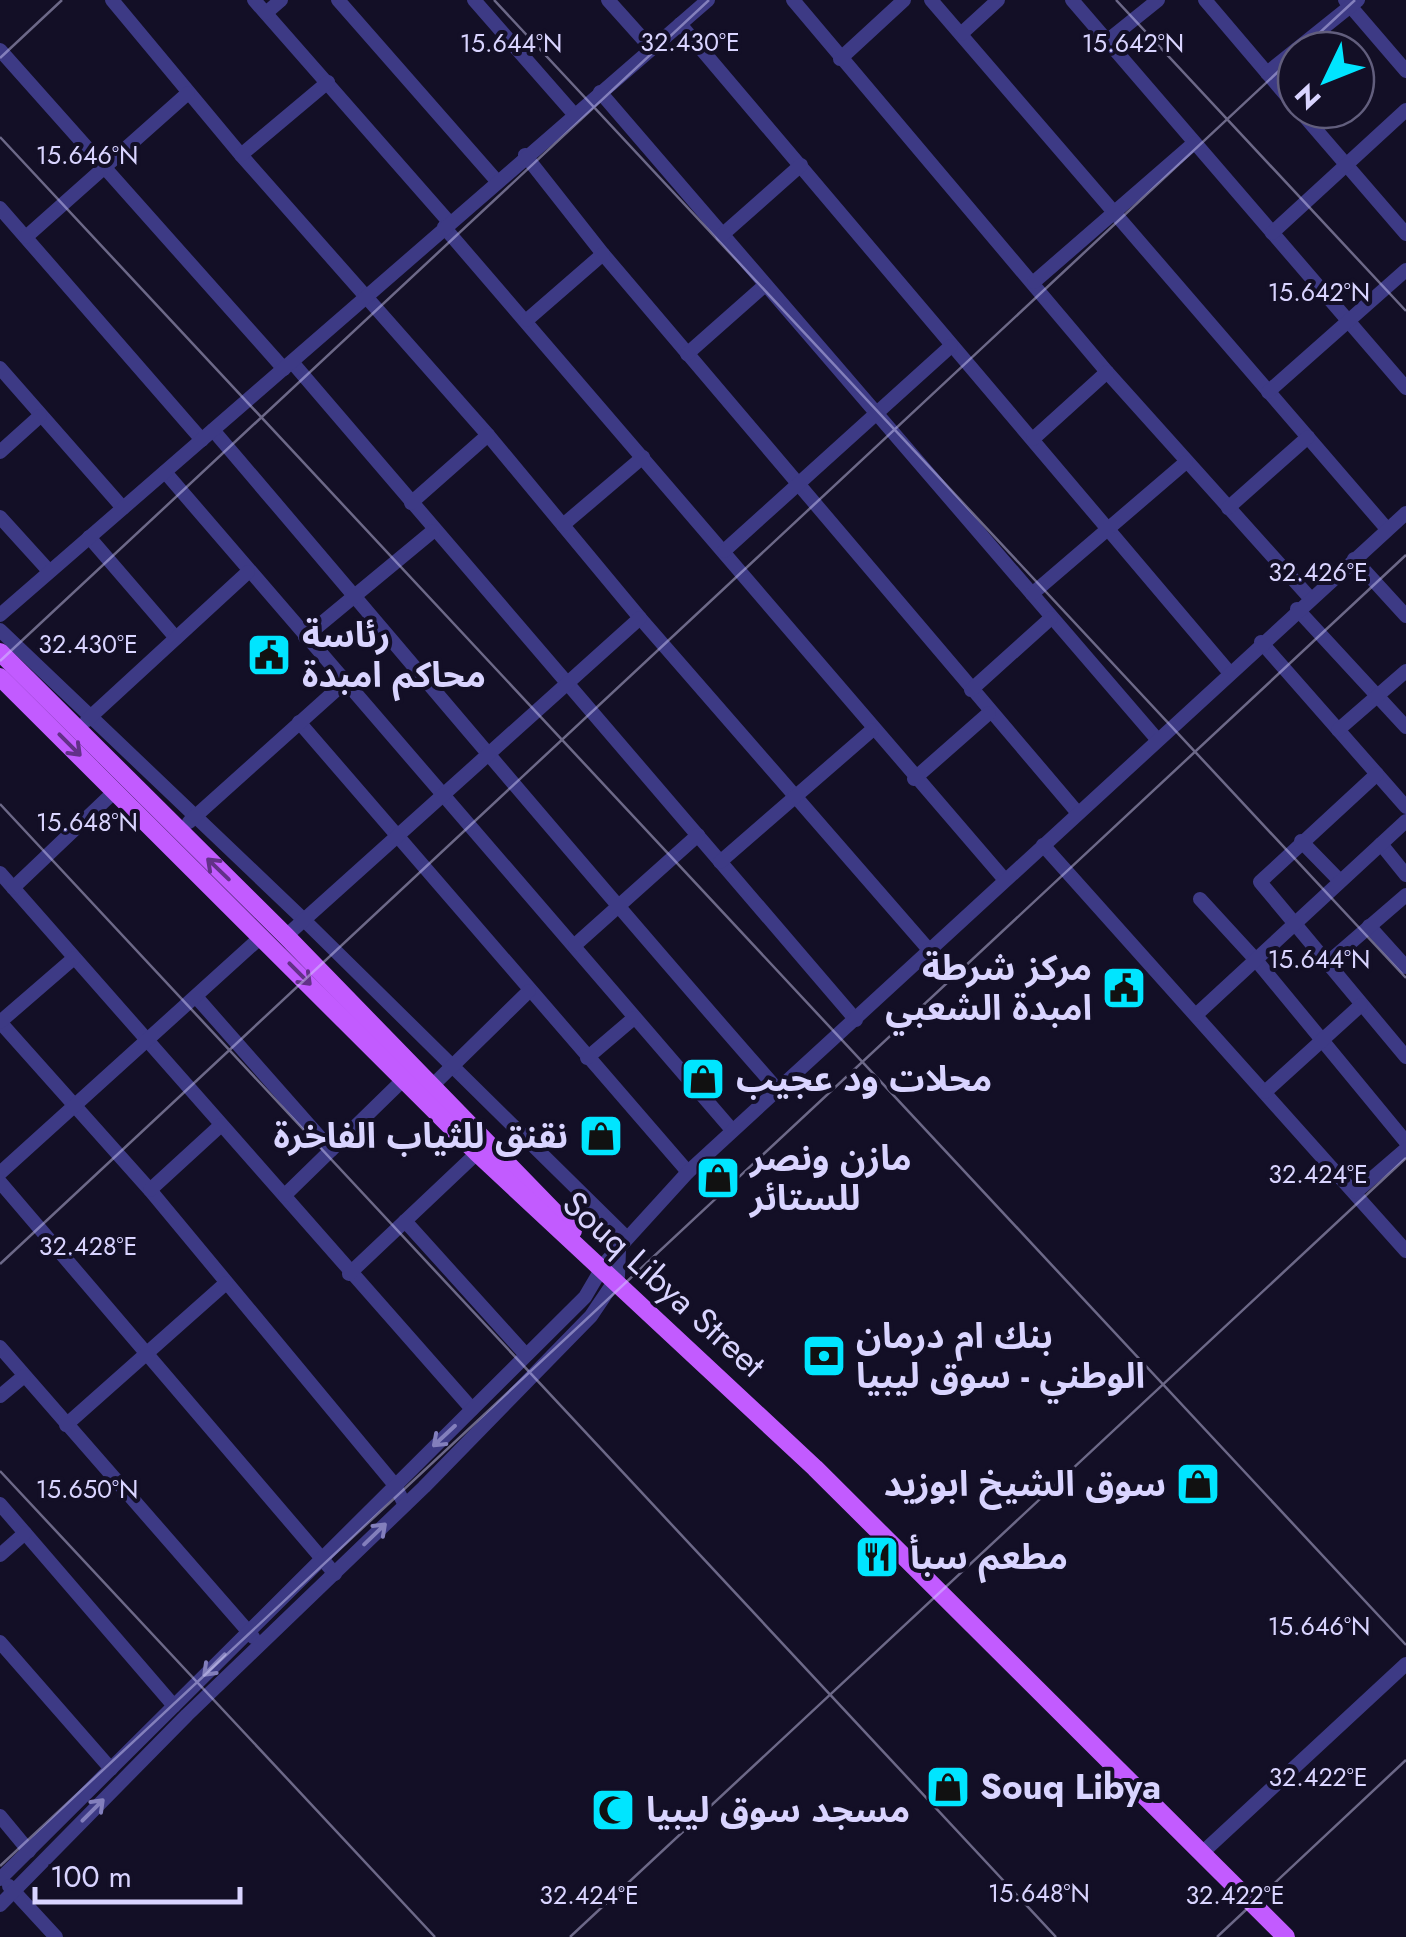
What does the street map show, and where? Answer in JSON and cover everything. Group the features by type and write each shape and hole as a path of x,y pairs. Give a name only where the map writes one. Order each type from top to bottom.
{"main road":[{"name":"Souq Libya Street","path":"0,652 84,723 179,831 614,1264 640,1302 815,1468 1286,1937"},
{"name":"Souq Libya Street","path":"0,678 477,1153 614,1264"}],"street":[{"path":"112,0 240,155 488,435 640,618 930,951"},
{"path":"254,0 328,82 872,730 1004,880"},
{"path":"266,14 282,0"},
{"path":"338,0 496,180"},
{"path":"474,0 574,113"},
{"path":"608,0 650,48"},
{"path":"0,615 496,180 708,0"},
{"path":"792,0 1107,372 1310,598"},
{"path":"840,59 904,0"},
{"path":"931,0 1387,529"},
{"path":"960,34 998,0"},
{"path":"1072,0 1406,388"},
{"path":"1107,41 1158,0"},
{"path":"1204,0 1276,85"},
{"path":"1266,74 1351,2 1406,70"},
{"path":"680,24 1229,672"},
{"path":"2,58 411,503 856,1020"},
{"path":"240,155 328,82"},
{"path":"26,237 188,92"},
{"path":"600,92 1156,738"},
{"path":"1272,233 1406,110"},
{"path":"1317,130 1405,229"},
{"path":"1034,282 1194,143"},
{"path":"525,155 687,354 1077,812"},
{"path":"722,235 801,165"},
{"path":"0,208 354,595 777,1090"},
{"path":"527,320 603,254"},
{"path":"1268,392 1406,270"},
{"path":"687,354 764,286"},
{"path":"724,551 951,346"},
{"path":"0,368 122,508"},
{"path":"1033,439 1107,372"},
{"path":"0,452 40,416"},
{"path":"411,503 488,435"},
{"path":"1228,508 1308,437"},
{"path":"563,525 643,458"},
{"path":"1032,594 1186,462"},
{"path":"165,472 732,1130"},
{"path":"56,1937 0,1879 585,1298 688,1172 1156,738 1406,513"},
{"path":"0,517 49,571"},
{"path":"305,637 433,531"},
{"path":"89,537 176,638"},
{"path":"1354,559 1406,616"},
{"path":"84,723 248,572"},
{"path":"1297,609 1406,727"},
{"path":"286,936 396,833 640,618"},
{"path":"971,690 1051,618"},
{"path":"0,630 84,723 194,816 303,918 450,1068 614,1264"},
{"path":"1261,642 1406,807"},
{"path":"1338,730 1406,672"},
{"path":"179,831 345,682"},
{"path":"914,779 989,713"},
{"path":"299,722 528,992 688,1172"},
{"path":"720,862 872,730"},
{"path":"1377,774 1260,882 1406,1056"},
{"path":"13,888 115,791"},
{"path":"1196,1015 1406,820"},
{"path":"574,945 698,835"},
{"path":"1302,841 1340,881"},
{"path":"1381,844 1406,876"},
{"path":"1044,845 1406,1250"},
{"path":"0,873 284,1194 349,1274 472,1409"},
{"path":"1326,964 1406,894"},
{"path":"1200,900 1322,1038 1404,1153 1356,1192"},
{"path":"1369,926 1406,967"},
{"path":"0,1173 149,1043 262,936"},
{"path":"74,958 0,1022 150,1190 394,1484 405,1505"},
{"path":"433,1085 528,992"},
{"path":"198,998 331,1150"},
{"path":"1265,1092 1361,1005"},
{"path":"587,1058 634,1018"},
{"path":"284,1194 405,1078"},
{"path":"150,1190 221,1124"},
{"path":"349,1274 477,1153"},
{"path":"0,1182 335,1574"},
{"path":"405,1221 526,1355"},
{"path":"0,1905 591,1316 614,1264"},
{"path":"66,1425 226,1283"},
{"path":"0,1347 260,1644"},
{"path":"0,1396 24,1376"},
{"path":"0,1504 174,1706"},
{"path":"0,1555 26,1533"},
{"path":"0,1642 110,1769"},
{"path":"1202,1853 1406,1664"},
{"path":"0,1816 30,1851"}],"place":[{"name":"رئاسة محاكم امبدة","path":"269,655"},
{"name":"مركز شرطة امبدة الشعبي","path":"1124,988"},
{"name":"محلات ود عجيب","path":"703,1079"},
{"name":"نقنق للثياب الفاخرة","path":"601,1136"},
{"name":"مازن ونصر للستائر","path":"718,1178"},
{"name":"بنك ام درمان الوطني - سوق ليبيا","path":"824,1356"},
{"name":"سوق الشيخ ابوزيد","path":"1198,1484"},
{"name":"مطعم سبأ","path":"877,1557"},
{"name":"Souq Libya","path":"948,1787"},
{"name":"مسجد سوق ليبيا","path":"613,1810"}]}
